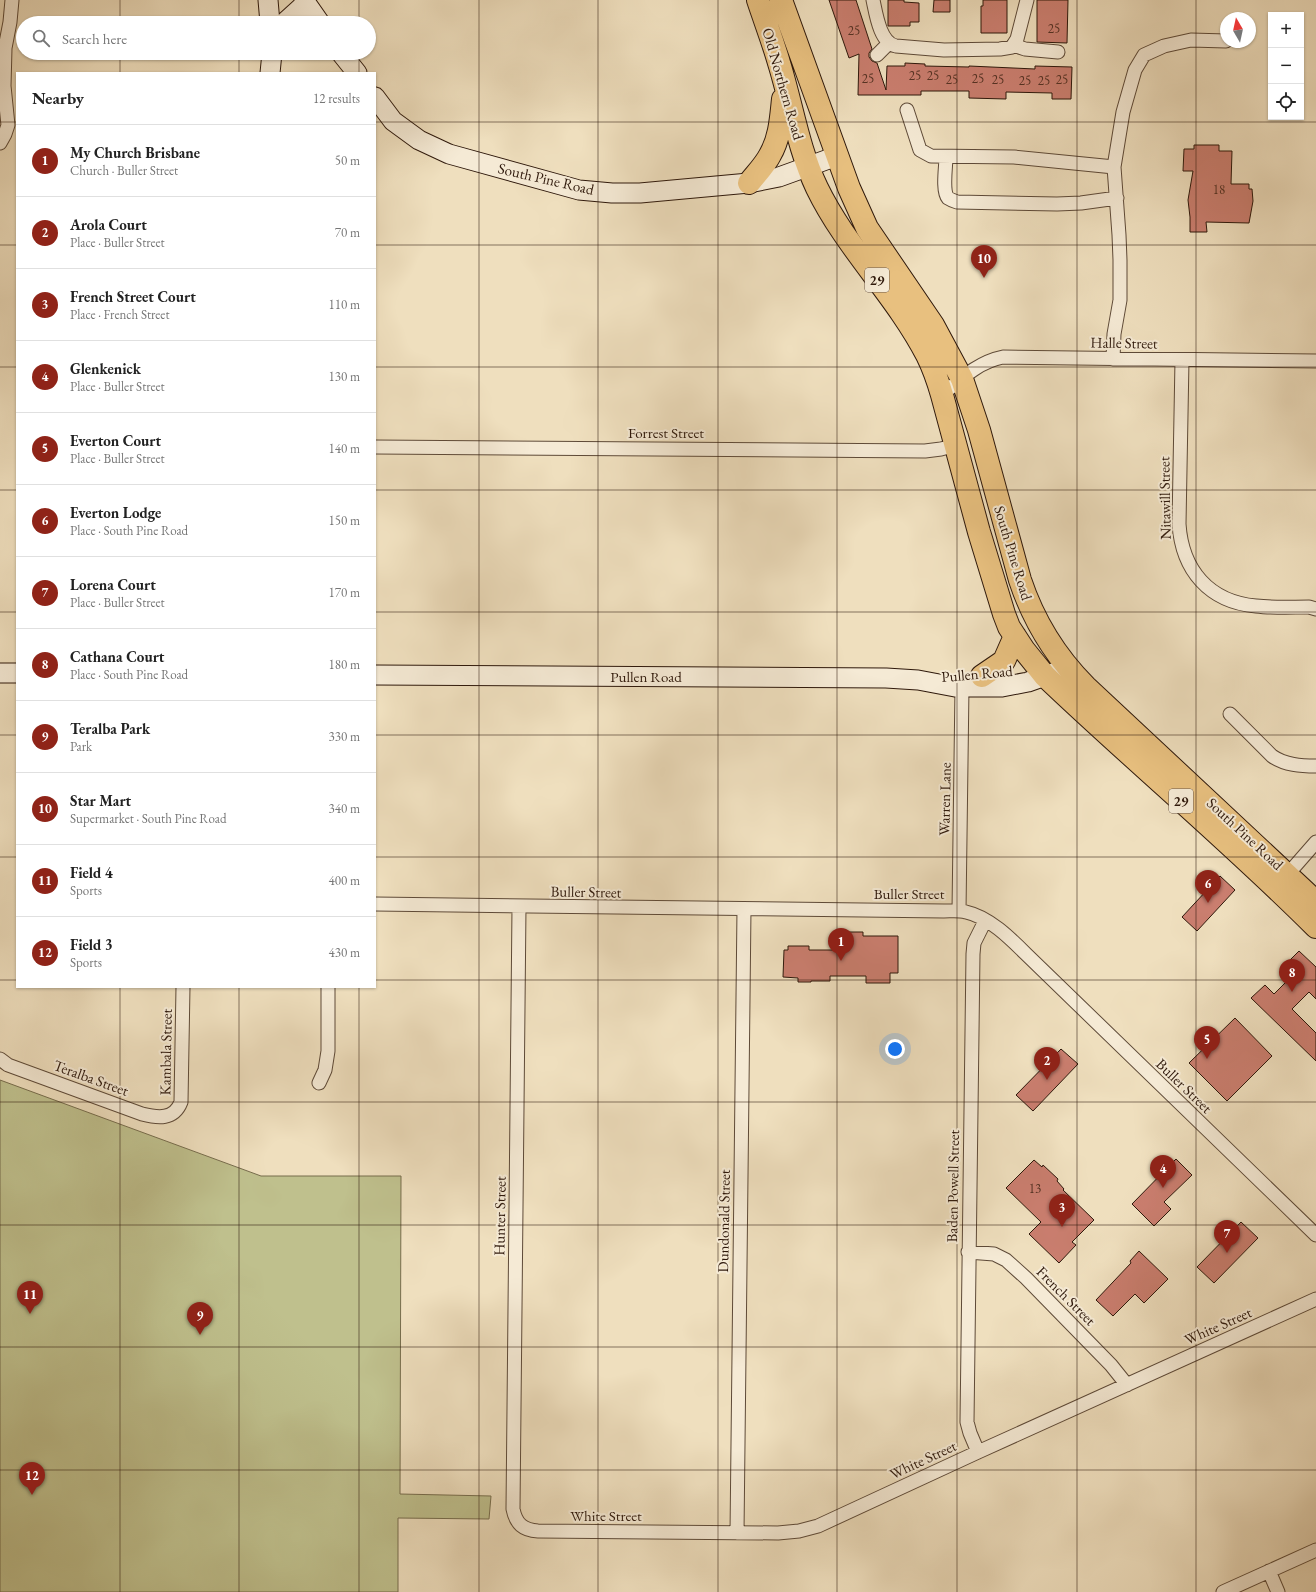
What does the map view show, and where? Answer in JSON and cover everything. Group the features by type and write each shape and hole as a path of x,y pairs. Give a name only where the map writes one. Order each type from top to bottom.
{"highway":[{"name":"Old Northern Road","path":"758,0 780,64 795,129 808,167"},
{"name":"Old Northern Road","path":"781,0 838,156"},
{"path":"749,183 770,155 777,140 780,128 784,83"},
{"name":"South Pine Road","path":"838,156 849,188 866,228 929,319 962,379 979,430 1013,558 1026,597 1039,628 1063,662 1092,692 1288,874 1316,902"},
{"name":"South Pine Road","path":"808,167 817,188 839,226 892,300 928,357 942,394 999,601 1015,636 1040,671 1229,844 1316,927"},
{"path":"982,676 1004,661 1015,636"}],"street":[{"path":"0,143 8,125 4,86 5,48 12,0"},
{"path":"268,0 269,16"},
{"path":"873,0 883,36 889,43 896,46 944,50 1000,49 1013,45 1025,49 1058,52"},
{"path":"1013,45 1017,39 1027,0"},
{"path":"291,16 305,2 315,16"},
{"path":"1113,359 1114,334 1120,300 1119,235 1114,167 1128,89 1135,70 1144,55 1164,46 1191,40 1220,41"},
{"path":"876,54 889,43"},
{"path":"270,72 271,60"},
{"path":"346,60 355,72"},
{"name":"South Pine Road","path":"376,98 393,121 419,140 449,154 579,190 612,193 640,193 749,183 770,180 838,156"},
{"path":"907,110 920,150 931,156 1014,157 1114,167"},
{"path":"946,157 946,195 952,201 1057,204 1081,203 1117,198"},
{"name":"Halle Street","path":"942,394 979,366 993,359 1002,357 1316,361"},
{"name":"Nitawill Street","path":"1182,360 1179,524 1182,548 1187,560 1202,583 1215,593 1228,600 1256,606 1309,607 1316,609"},
{"name":"Forrest Street","path":"376,447 925,451 956,445"},
{"name":"Pullen Road","path":"376,675 918,680 954,676 1006,675 1040,671 1063,662"},
{"name":"Pullen Road","path":"918,680 962,687 1002,687 1028,682 1040,671"},
{"path":"0,673 16,673"},
{"name":"Warren Lane","path":"959,911 962,687"},
{"path":"1230,714 1272,756 1279,761 1316,766"},
{"path":"1288,874 1316,842"},
{"name":"Buller Street","path":"376,904 744,910 959,911 972,914 985,921 1012,941 1026,954 1316,1235"},
{"name":"Hunter Street","path":"519,907 513,1509 516,1520 519,1524"},
{"name":"Dundonald Street","path":"737,1533 744,910"},
{"name":"Baden Powell Street","path":"978,1452 970,1434 967,1422 968,1252 973,954 974,943 985,921"},
{"name":"Kambala Street","path":"172,1114 179,1107 182,1096 183,988"},
{"path":"319,1083 325,1070 328,1051 328,988"},
{"name":"Teralba Street","path":"0,1059 8,1065 142,1114 158,1117 172,1114"},
{"name":"French Street","path":"968,1252 994,1254 1006,1260 1026,1278 1112,1365 1126,1385"},
{"name":"White Street","path":"519,1524 524,1528 538,1531 737,1533 778,1533 799,1531 818,1526 1316,1299"},
{"path":"1223,1592 1316,1550"},
{"path":"1269,1571 1278,1592"}],"green space":[{"path":"0,1080 261,1176 401,1176 400,1494 491,1496 489,1519 398,1518 398,1592 0,1592"}],"building":[{"path":"829,0 856,0 872,49 869,53 869,57 872,61 877,63 886,90 887,66 905,66 905,63 925,64 925,66 1035,69 1035,66 1072,67 1071,99 1052,99 1052,93 1006,92 1006,99 969,98 969,91 921,91 921,95 858,95 859,54 849,58"},
{"path":"888,0 904,0 904,2 919,3 919,22 910,22 910,26 888,26"},
{"path":"934,0 950,0 950,12 933,12"},
{"path":"983,0 1007,0 1007,33 981,33 981,6 983,6"},
{"path":"1037,0 1068,0 1067,43 1037,42"},
{"path":"1194,145 1219,145 1219,151 1232,151 1231,184 1249,184 1249,189 1252,189 1253,201 1249,223 1206,222 1207,232 1190,232 1188,200 1193,171 1183,171 1184,149 1194,149"},
{"path":"1220,876 1235,890 1197,931 1182,917"},
{"path":"838,932 863,932 863,936 898,936 898,973 890,973 890,983 866,983 866,976 830,976 830,981 811,982 798,982 798,978 783,977 784,950 788,950 788,946 809,946 809,950 838,950"},
{"path":"1299,951 1316,967 1316,999 1309,992 1292,1009 1316,1033 1316,1061 1251,998 1265,985 1274,994 1294,974 1285,965"},
{"path":"1235,1018 1272,1056 1227,1101 1189,1063"},
{"path":"1061,1049 1078,1064 1033,1111 1016,1095"},
{"path":"1176,1159 1192,1175 1164,1202 1171,1209 1154,1226 1132,1204"},
{"path":"1034,1160 1042,1167 1043,1165 1058,1179 1057,1181 1064,1189 1063,1190 1094,1220 1072,1242 1076,1245 1059,1263 1029,1234 1041,1222 1006,1188"},
{"path":"1241,1222 1258,1238 1214,1283 1197,1267"},
{"path":"1139,1251 1168,1279 1144,1303 1135,1294 1113,1316 1096,1300 1131,1263 1130,1261"}],"place":[{"name":"Star Mart","path":"984,278"},
{"name":"Everton Lodge","path":"1208,903"},
{"name":"My Church Brisbane","path":"841,961"},
{"name":"Cathana Court","path":"1292,992"},
{"name":"Everton Court","path":"1207,1059"},
{"name":"Arola Court","path":"1047,1080"},
{"name":"Glenkenick","path":"1163,1188"},
{"name":"French Street Court","path":"1062,1227"},
{"name":"Lorena Court","path":"1227,1253"},
{"name":"Field 4","path":"30,1314"},
{"name":"Teralba Park","path":"200,1335"},
{"name":"Field 3","path":"32,1495"}]}
